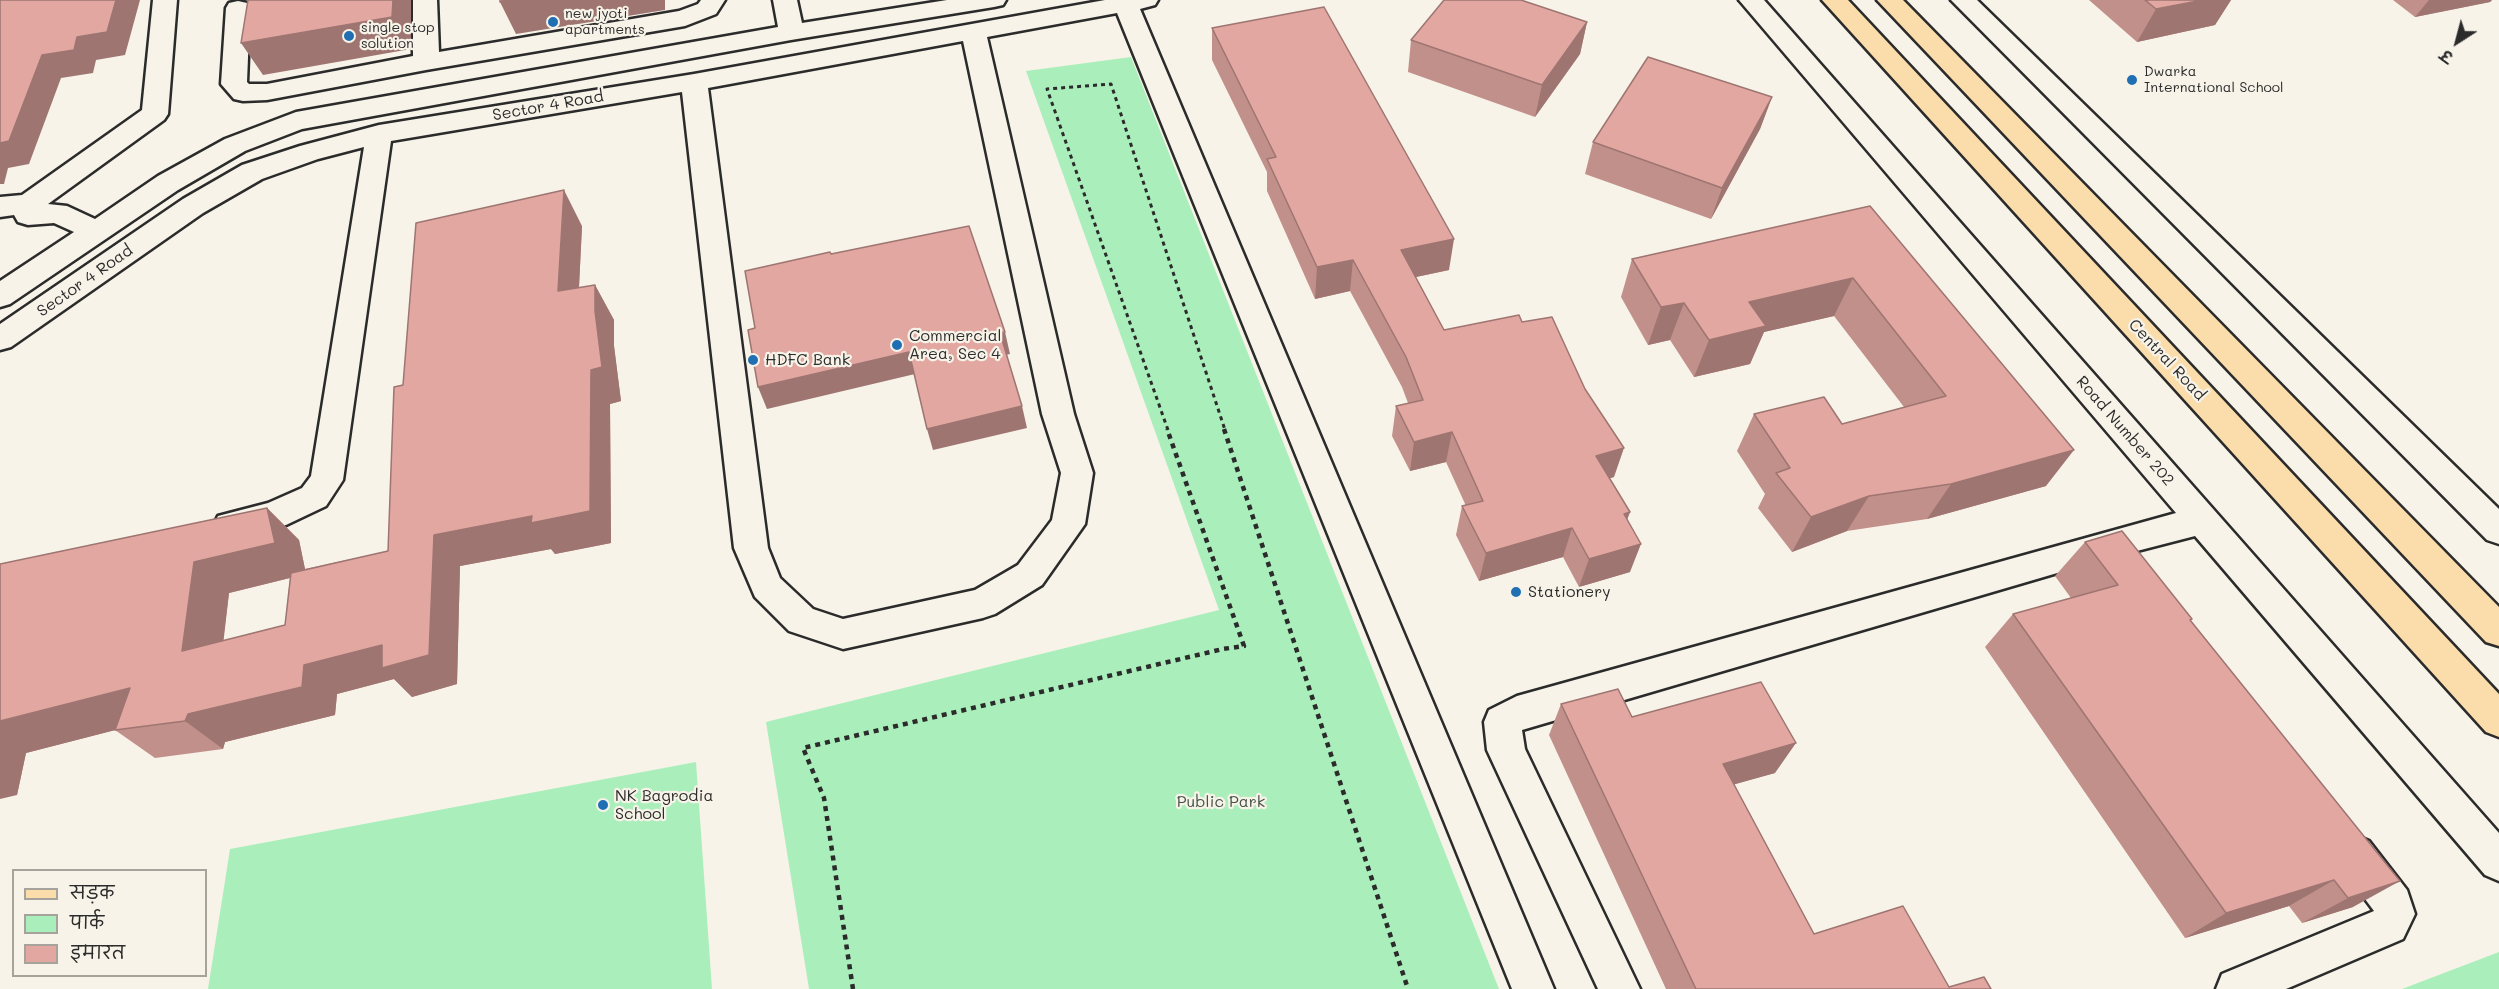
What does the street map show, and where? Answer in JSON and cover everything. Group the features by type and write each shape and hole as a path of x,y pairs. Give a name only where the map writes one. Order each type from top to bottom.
{"main road":[{"name":"Central Road","path":"1834,0 2499,720"},
{"path":"1889,0 2499,631"}],"street":[{"path":"0,207 29,204 155,114 165,0"},
{"path":"425,0 426,62"},
{"path":"245,4 234,84 243,93 267,92 426,62 685,18 707,9 712,0"},
{"path":"785,0 791,32"},
{"name":"Sector 4 Road","path":"0,296 168,183 225,151 296,121 791,32 994,0"},
{"name":"Road Number 202","path":"1751,0 2499,862"},
{"path":"1963,0 2499,530"},
{"path":"1135,2 1533,989"},
{"name":"Sector 4 Road","path":"0,339 193,206 252,172 310,152 379,134 694,82 1135,2"},
{"path":"694,82 751,548 767,587 801,620 843,634 983,603 1030,575 1068,524 1077,473 1058,414 973,31"},
{"path":"206,532 274,515 314,496 327,480 379,134"},
{"path":"29,204 28,215 57,213 96,231"},
{"path":"1619,989 1506,750 1502,722 1517,713 2112,543 2202,520"},
{"path":"2112,543 2141,580"},
{"path":"2237,989 2389,925 2395,914 2393,904 2336,830"}],"path":[{"path":"1113,95 1408,989"}],"green space":[{"name":"Public Park","path":"1131,57 1499,989 809,989 766,722 1219,610 1026,71"},
{"name":"NK Bagrodia School","path":"696,762 712,989 208,989 230,849"},
{"path":"2499,952 2499,989 2402,989"}],"building":[{"path":"0,0 116,0 107,32 77,37 74,50 42,55 9,141 0,143"},
{"path":"248,0 393,0 392,17 241,43"},
{"path":"1444,0 1521,0 1587,22 1542,85 1411,40"},
{"path":"2145,0 2203,0 2156,9"},
{"path":"1324,7 1454,239 1401,250 1444,330 1519,315 1522,322 1552,317 1585,389 1624,448 1596,456 1630,512 1624,514 1641,544 1589,559 1572,528 1486,553 1462,506 1483,501 1452,432 1414,442 1396,406 1423,400 1406,357 1353,260 1317,267 1267,159 1276,157 1212,28"},
{"path":"1648,57 1772,97 1722,188 1593,142"},
{"path":"564,190 558,291 595,285 595,311 602,367 591,370 590,511 531,523 532,516 434,535 429,655 382,668 382,645 304,665 302,687 188,714 185,721 115,730 130,688 0,721 0,564 267,508 275,543 194,562 182,651 285,625 291,573 388,551 394,387 403,385 416,223"},
{"path":"1870,206 2074,450 1951,484 1869,496 1811,517 1776,473 1790,468 1754,414 1824,397 1842,424 1946,396 1853,278 1749,302 1766,326 1709,340 1684,303 1661,307 1632,259"},
{"path":"969,226 1005,332 1000,333 1022,406 927,429 909,352 758,387 748,330 755,328 745,271 830,252 831,254"},
{"path":"2122,531 2192,619 2190,620 2400,881 2348,898 2334,880 2226,913 2013,614 2118,585 2085,542"},
{"path":"1761,682 1796,743 1723,764 1814,934 1903,906 1949,987 1984,977 1991,989 1696,989 1561,704 1618,689 1632,717"}],"place":[{"name":"new jyoti apartments","path":"553,22"},
{"name":"single stop solution","path":"349,36"},
{"name":"Dwarka International School","path":"2132,80"},
{"name":"Commercial Area, Sec 4","path":"897,345"},
{"name":"HDFC Bank","path":"753,360"},
{"name":"Stationery","path":"1516,592"},
{"name":"NK Bagrodia School","path":"603,805"}]}
